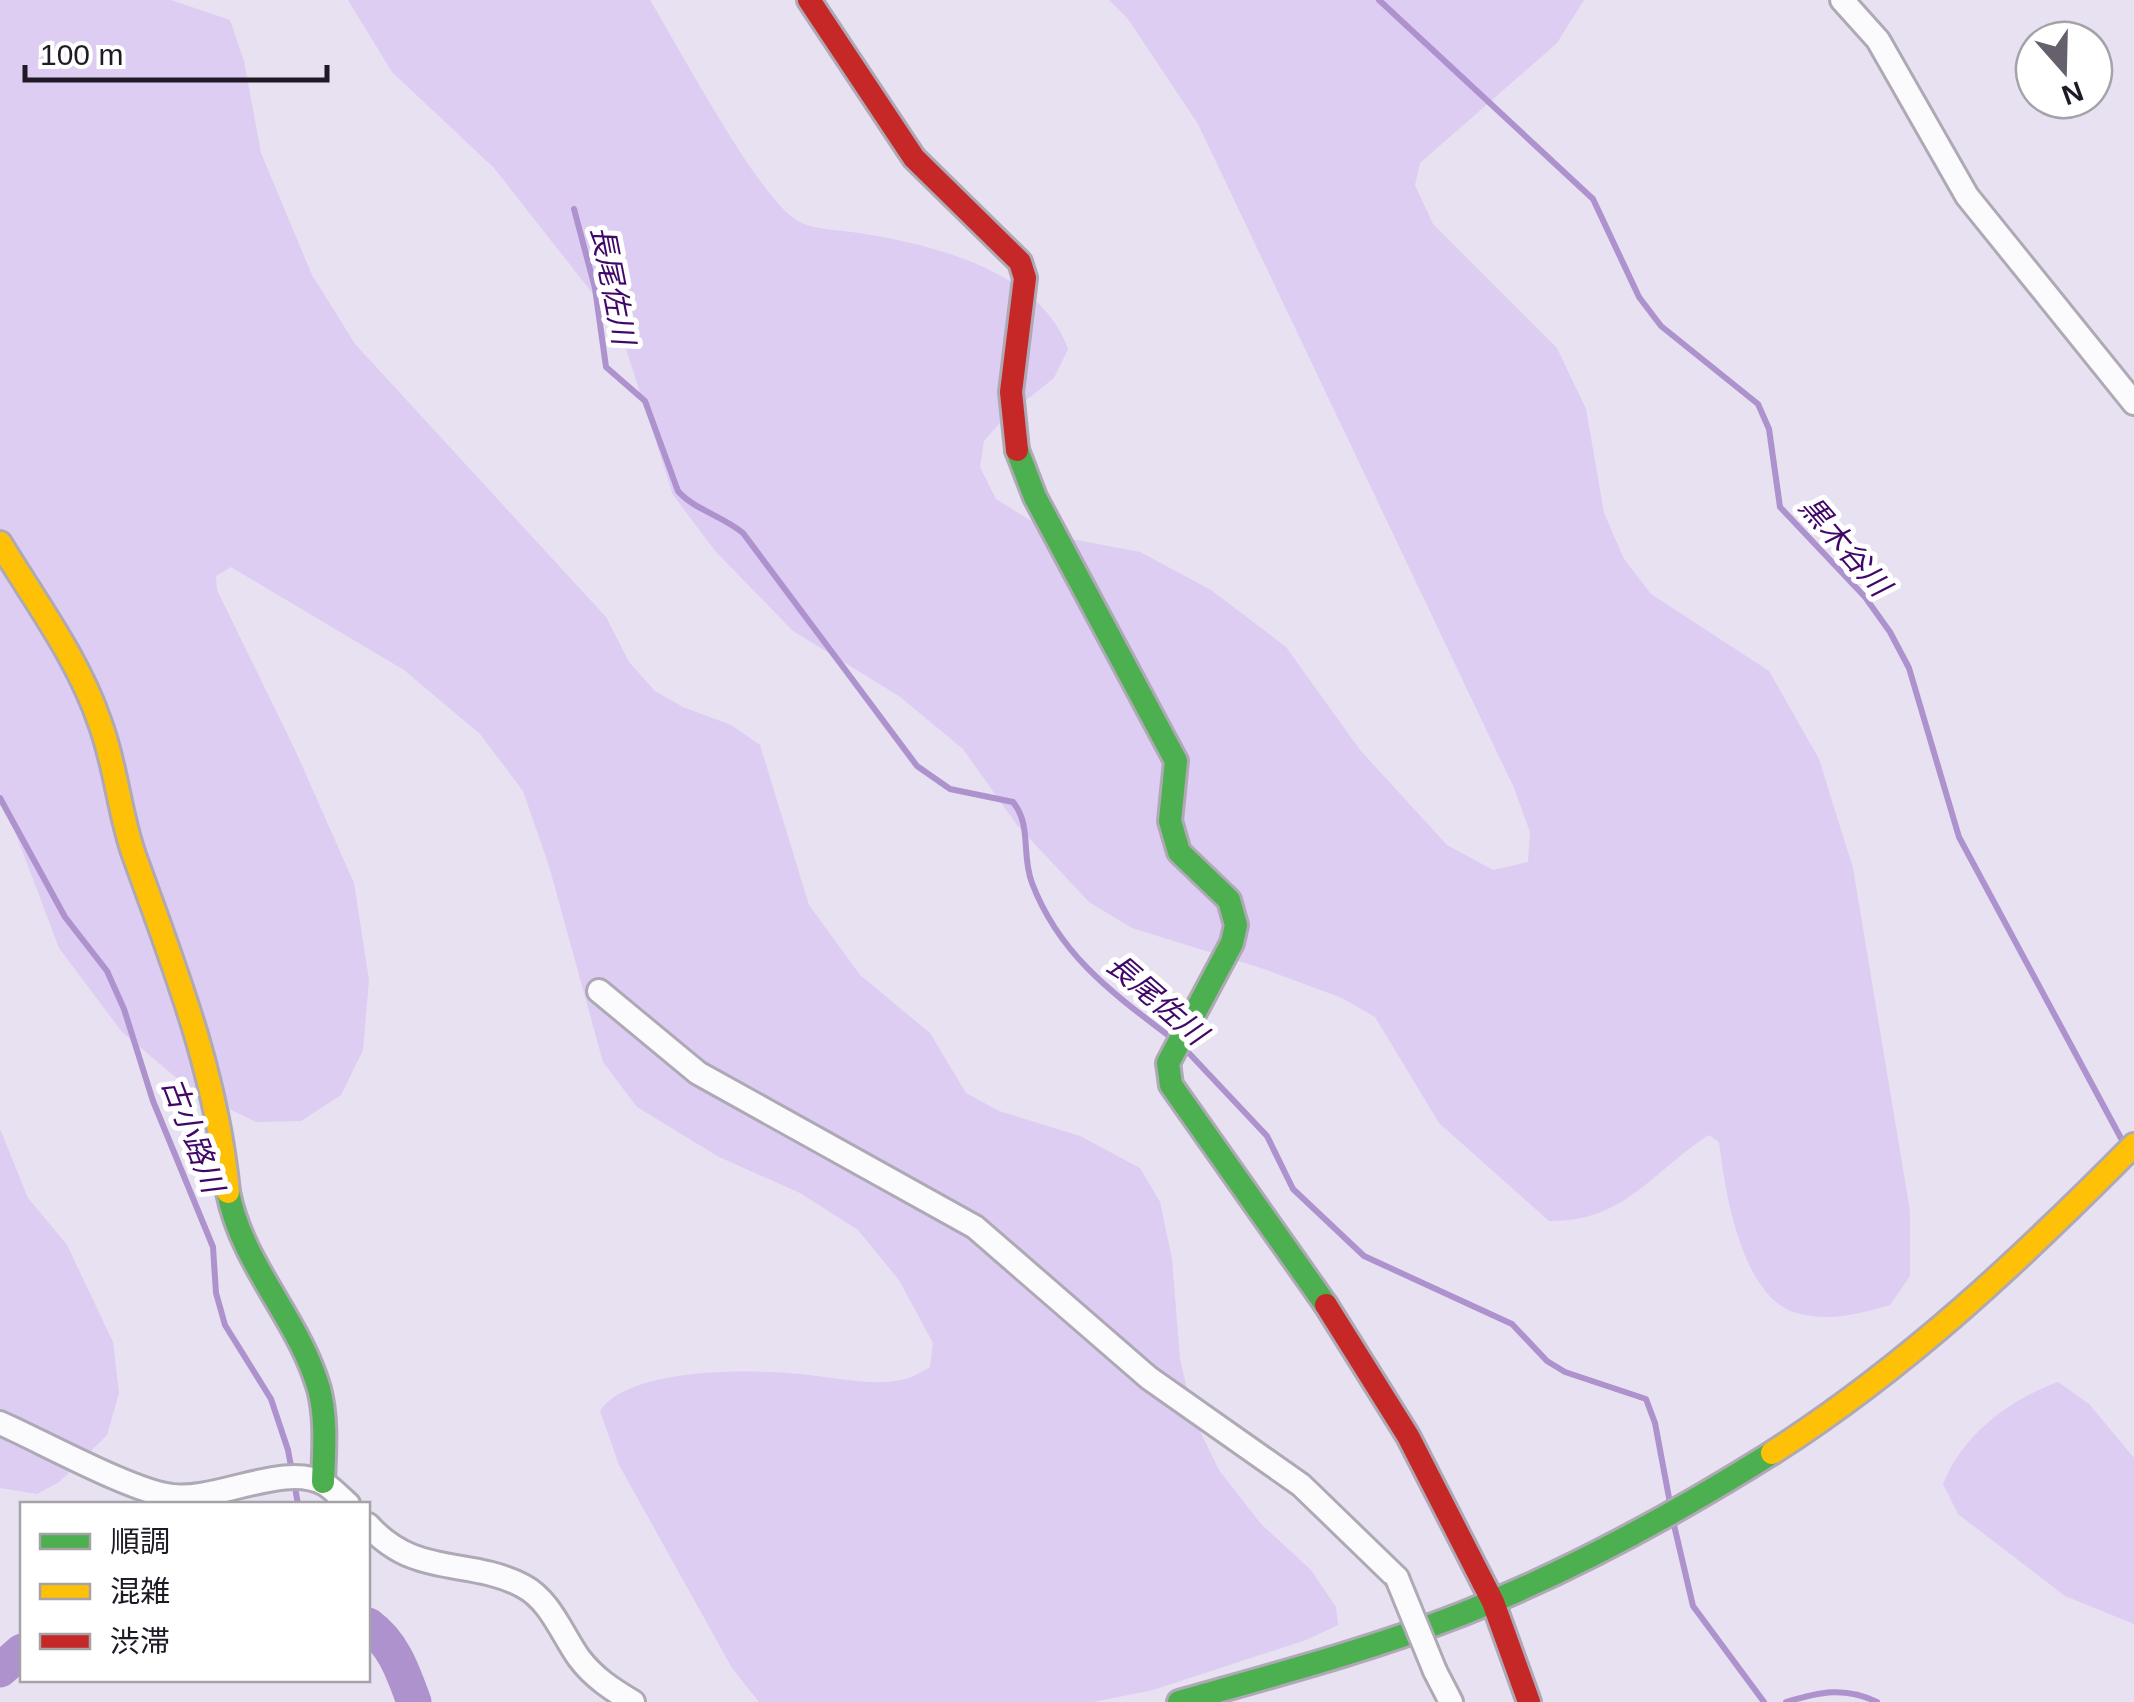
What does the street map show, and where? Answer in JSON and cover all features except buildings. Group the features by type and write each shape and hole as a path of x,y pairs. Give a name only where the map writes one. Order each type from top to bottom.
{"street":[{"path":"809,0 914,158 1020,262 1025,278 1012,431 1021,460 1035,497 1176,761 1170,821 1179,852 1229,900 1236,925 1232,942 1168,1062 1171,1085 1312,1284 1408,1436 1493,1602 1529,1702"},
{"path":"1842,0 1878,40 1967,196 2134,403"},
{"path":"0,542 76,669 102,724 127,834 202,1043 221,1125 228,1197 250,1256 294,1334 318,1389 324,1436 305,1480"},
{"path":"598,991 698,1073 975,1227 1148,1378 1302,1485 1397,1578 1434,1671 1451,1702"},
{"path":"1179,1702 1305,1667 1493,1602 1596,1554 1738,1474 1952,1320 2134,1145"},
{"path":"0,1423 161,1495 193,1498 305,1480 344,1502"},
{"path":"370,1527 400,1552 432,1566 500,1576 526,1587 546,1606 593,1674 633,1702"}],"shaded area":[{"path":"0,0 171,0 230,20 244,61 261,153 312,275 355,344 606,617 629,662 655,691 683,707 731,725 760,745 809,905 860,975 930,1033 966,1093 999,1111 1080,1136 1140,1168 1160,1202 1172,1259 1180,1359 1194,1419 1219,1470 1261,1524 1311,1570 1336,1607 1338,1625 1306,1640 1153,1690 1093,1702 759,1702 732,1668 619,1465 600,1411 616,1396 638,1386 696,1374 758,1372 867,1382 905,1379 930,1367 933,1343 899,1280 858,1230 800,1193 719,1157 637,1107 603,1062 549,866 523,791 480,734 404,670 231,567 216,576 217,590 354,883 369,980 363,1050 341,1095 301,1121 256,1122 192,1091 122,1032 59,948 0,792"},
{"path":"348,0 650,0 742,154 782,208 798,221 954,255 1011,282 1055,322 1068,349 1054,378 1005,417 984,441 980,467 996,499 1055,536 1140,552 1211,590 1286,647 1360,750 1447,845 1493,870 1528,862 1530,832 1514,788 1198,124 1128,19 1109,0 1584,0 1557,43 1420,163 1415,185 1433,224 1557,348 1586,409 1604,513 1624,559 1651,594 1769,671 1819,759 1853,868 1910,1211 1910,1276 1890,1305 1821,1317 1797,1313 1778,1303 1762,1287 1749,1265 1732,1213 1719,1142 1709,1135 1618,1204 1575,1219 1549,1221 1439,1123 1375,1017 1342,998 1264,969 1132,928 1089,902 1017,825 963,749 899,696 793,631 716,552 673,495 627,352 597,299 494,168 392,72"},
{"path":"0,1129 28,1198 67,1245 113,1342 119,1393 107,1435 59,1482 37,1494 0,1488"},
{"path":"2058,1382 2089,1404 2134,1458 2134,1624 2065,1596 1958,1514 1943,1484 1975,1434 2022,1398"}],"waterway":[{"name":"黒木谷川","path":"1379,0 1593,199 1639,297 1661,326 1758,404 1769,429 1780,507 1865,597 1890,632 1909,668 1959,837 2123,1142"},
{"name":"長尾佐川","path":"574,209 595,288 606,367 645,401 678,491 743,533 917,766 950,789 1013,802 1022,820 1032,883 1057,931 1107,987 1169,1036"},
{"name":"古小路川","path":"0,798 65,917 107,971 124,1009 153,1101 213,1247 216,1293 225,1325 271,1399 288,1450 298,1502"},
{"name":"長尾佐川","path":"1186,1050 1267,1136 1293,1189 1364,1256 1512,1324 1547,1361 1565,1372 1646,1399 1655,1423 1670,1503"},
{"name":"長尾佐川","path":"1674,1525 1693,1606 1764,1702"},
{"path":"370,1627 391,1650 414,1702"},
{"path":"0,1670 20,1653"},
{"name":"長尾佐川","path":"1786,1702 1832,1692 1877,1702"}],"traffic: fast":[{"path":"1017,450 1035,497 1176,761 1170,821 1179,852 1229,900 1236,925 1232,943 1168,1063 1171,1085 1326,1305"},
{"path":"228,1192 245,1244 298,1339 319,1389 324,1424 323,1482"},
{"path":"1179,1702 1392,1639 1503,1597 1621,1541 1772,1453"}],"traffic: slow":[{"path":"0,543 68,653 100,723 129,839 204,1062 228,1192"},
{"path":"1772,1453 1870,1384 1962,1309 2134,1145"}],"traffic: jam":[{"path":"809,0 914,158 1020,262 1025,278 1011,392 1017,450"},
{"path":"1326,1305 1408,1436 1493,1602 1529,1702"}]}
